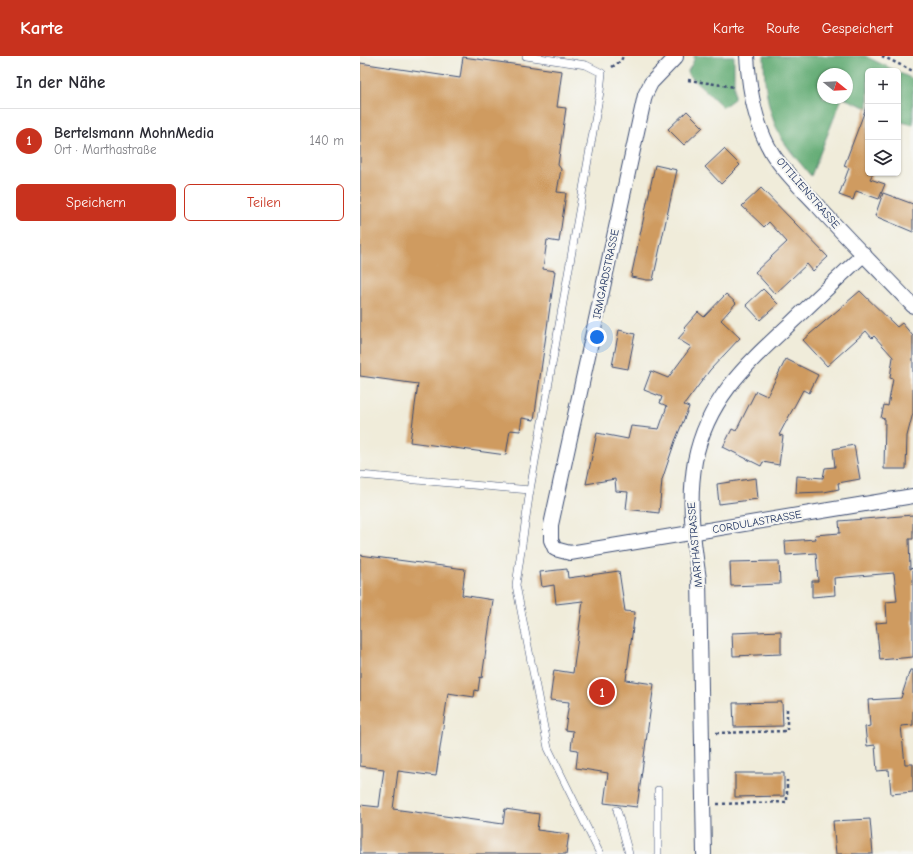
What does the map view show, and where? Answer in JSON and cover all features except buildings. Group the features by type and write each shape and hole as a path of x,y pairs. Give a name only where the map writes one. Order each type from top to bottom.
{"street":[{"name":"OTTILIENSTRASSE","path":"747,56 749,86 762,130 772,153 790,175 913,306"},
{"name":"IRMGARDSTRASSE","path":"555,548 551,540 552,524 645,94 651,83 676,57"},
{"name":"MARTHASTRASSE","path":"704,854 699,579 692,533 691,495 695,461 707,420 728,385 752,358 864,254"},
{"name":"CORDULASTRASSE","path":"555,548 570,553 913,496"}],"lane":[{"path":"526,56 586,65 602,73 600,92 530,490 516,585 548,748 600,854"},
{"path":"360,475 530,490"},
{"path":"658,790 658,854"},
{"path":"617,810 629,854"}],"path":[{"path":"602,73 621,61 623,56"},
{"path":"882,56 913,71"},
{"path":"688,80 701,81 728,87 749,86"},
{"path":"702,734 787,731 787,706"},
{"path":"703,804 787,802 787,780"}],"green space":[{"path":"694,56 734,56 734,99 723,107 687,73 694,60"},
{"path":"764,56 865,56 890,68 865,68 865,107 853,102 853,68 817,68 817,104 840,104 811,176 784,142 774,122 768,100"},
{"path":"901,73 913,79 913,125 901,122"}],"place":[{"name":"Bertelsmann MohnMedia","path":"602,692"}]}
